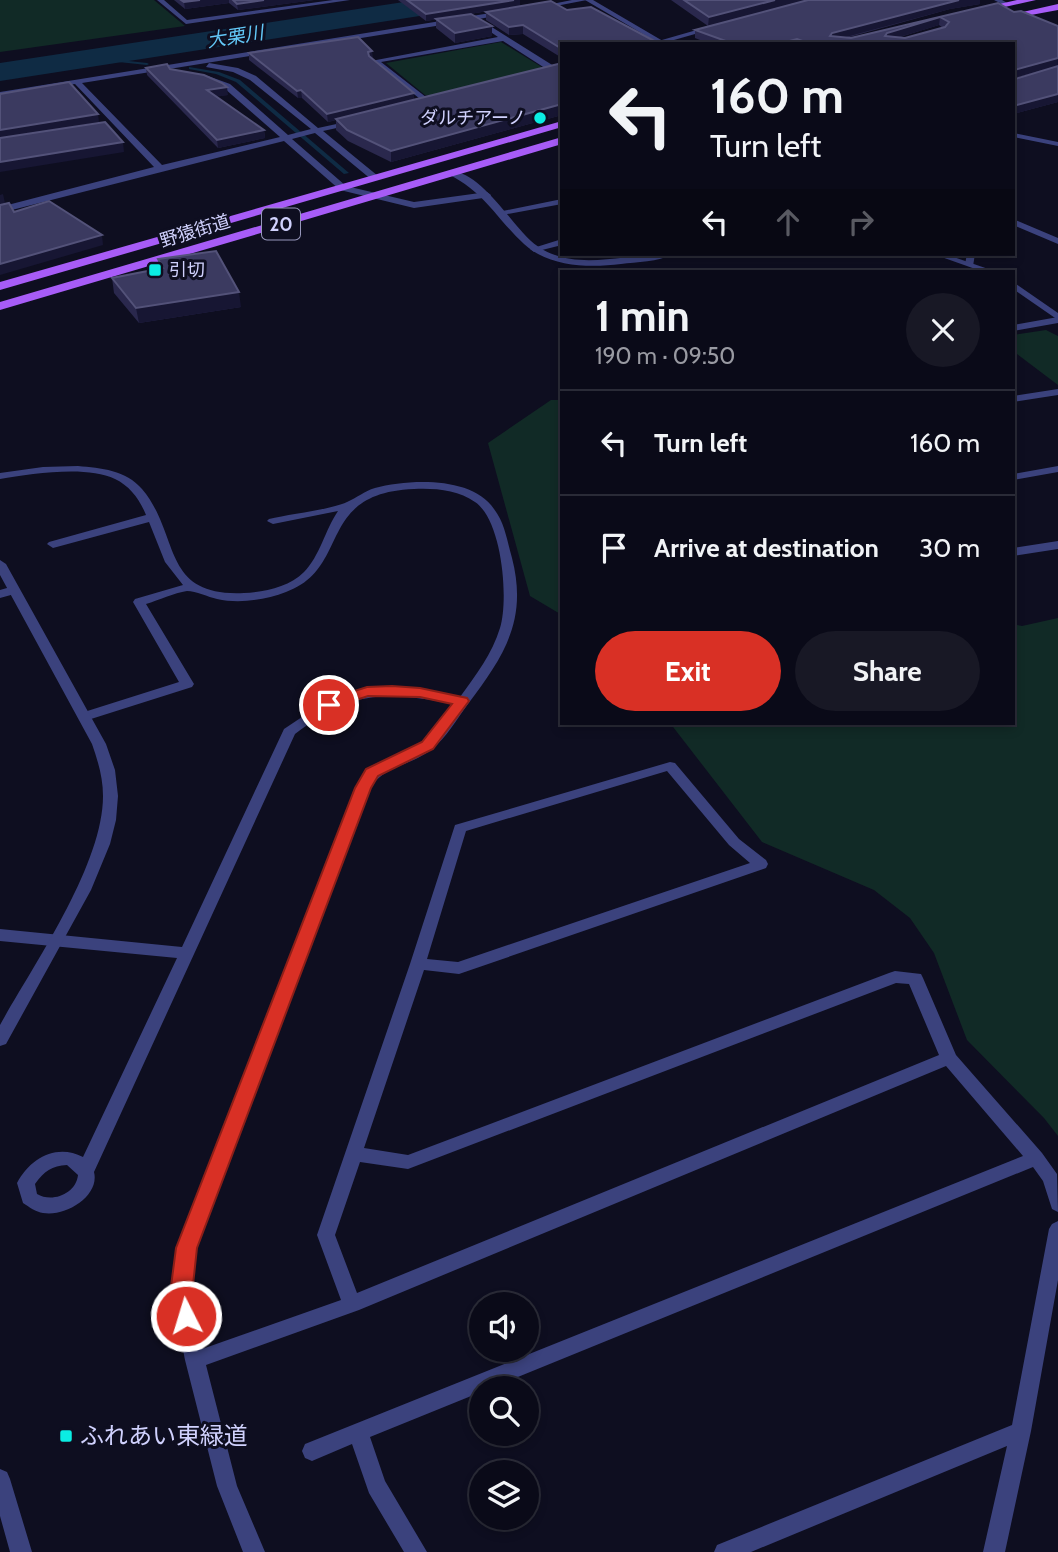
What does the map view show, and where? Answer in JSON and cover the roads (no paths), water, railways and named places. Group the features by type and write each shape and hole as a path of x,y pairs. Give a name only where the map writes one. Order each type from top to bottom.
{"main road":[{"path":"962,13 1002,2 1032,0"},
{"path":"1009,16 1058,7"},
{"name":"野猿街道","path":"0,286 560,125"},
{"name":"野猿街道","path":"0,306 560,141"}],"street":[{"path":"160,0 186,22 347,0"},
{"path":"535,8 586,0 662,42 719,25"},
{"path":"0,93 510,12"},
{"path":"1022,13 1040,21"},
{"path":"472,17 558,69"},
{"path":"428,103 375,61 506,38"},
{"path":"197,63 235,70 253,78 374,178"},
{"path":"542,73 558,69"},
{"path":"155,70 191,74 227,86 343,188 414,205 487,195"},
{"path":"77,82 159,168"},
{"path":"416,106 440,100"},
{"path":"0,210 367,118"},
{"path":"104,127 117,124"},
{"path":"1015,135 1058,144"},
{"path":"453,173 471,181 487,195 534,249 565,260 594,262 624,262 657,256"},
{"path":"502,212 560,201"},
{"path":"1015,223 1058,241"},
{"path":"534,249 560,242"},
{"path":"951,256 971,259 988,270"},
{"path":"1018,292 1058,319"},
{"path":"1015,328 1058,319"},
{"path":"1015,399 1058,391"},
{"path":"0,476 22,471 75,468 120,476 142,496 175,574 189,587 214,596 236,598 259,596 291,586 312,570 348,506"},
{"path":"1015,477 1058,469"},
{"path":"254,1552 227,1486 195,1360 181,1294 187,1248 363,788 372,773 428,745 462,701 495,656 510,621 513,584 494,515 479,499 437,486 410,485 380,490 348,506 273,521"},
{"path":"53,544 153,517"},
{"path":"1015,552 1058,545"},
{"path":"0,564 7,592 86,716 109,766 112,792 108,829 95,869 0,1040"},
{"path":"86,716 187,684 139,602 189,587"},
{"path":"85,1172 289,732 313,712 344,697 367,692 420,693 462,701"},
{"path":"352,1304 326,1235 418,964 460,828 670,766 734,842 761,864 459,968 418,964"},
{"path":"0,935 188,953"},
{"path":"354,1154 408,1162 895,977 915,978 949,1058 1036,1157 1051,1179 1058,1204"},
{"path":"195,1360 352,1304 949,1058"},
{"path":"312,1451 1036,1157"},
{"path":"995,1552 1054,1290 1058,1229"},
{"path":"725,1552 1021,1431"},
{"path":"358,1432 376,1486 416,1552"},
{"path":"0,1479 21,1552"}],"waterway":[{"name":"大栗川","path":"0,72 471,0"},
{"path":"92,58 147,64"},
{"path":"191,68 217,73 238,81 346,173"}],"place":[{"name":"ダルチアーノ","path":"540,118"},
{"name":"引切","path":"155,270"},
{"name":"ふれあい東緑道","path":"66,1436"}]}
